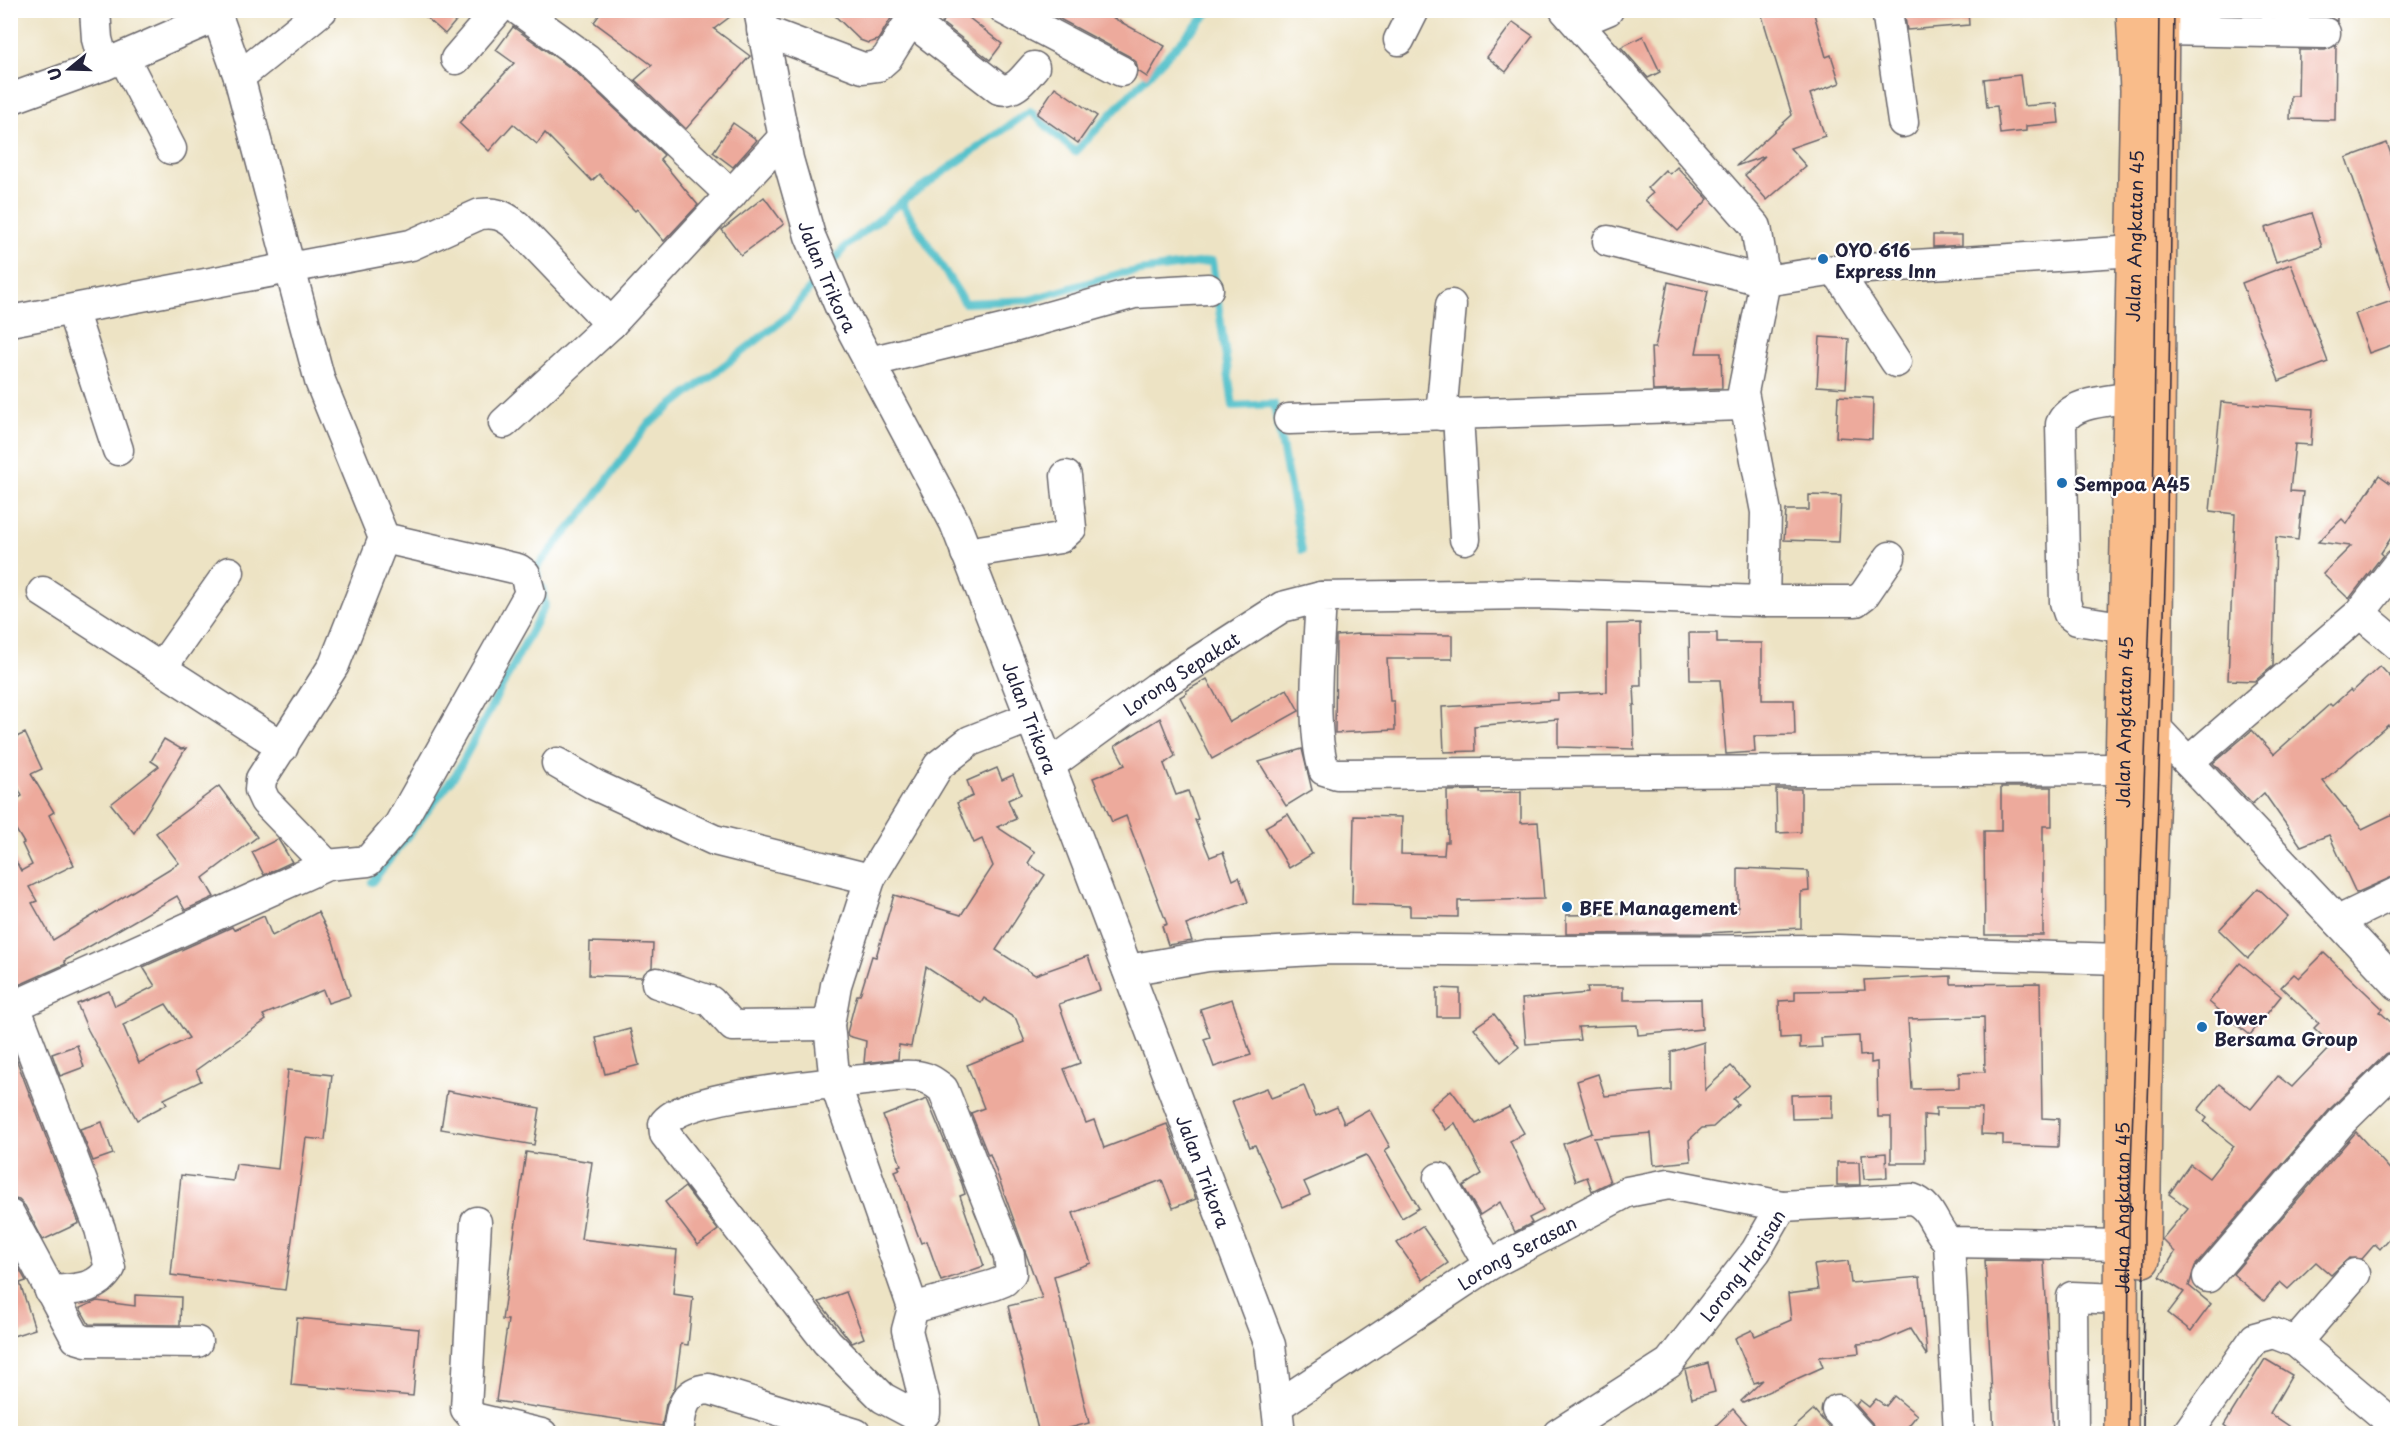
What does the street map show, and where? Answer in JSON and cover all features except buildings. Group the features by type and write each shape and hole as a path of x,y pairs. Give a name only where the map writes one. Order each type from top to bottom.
{"main road":[{"name":"Jalan Angkatan 45","path":"2121,1434 2120,959 2122,769 2135,250 2137,90 2133,10"},
{"name":"Jalan Angkatan 45","path":"2141,1434 2147,965 2155,726 2162,20"}],"street":[{"path":"95,10 97,39 114,61 171,150"},
{"path":"239,77 322,10"},
{"path":"456,59 498,10"},
{"path":"519,10 587,59 731,195"},
{"path":"1005,10 1121,71"},
{"path":"1399,40 1414,10"},
{"path":"1571,17 1608,10"},
{"path":"1887,10 1903,122"},
{"path":"10,99 114,61 216,13 239,77 320,381 384,538 334,665 284,747 261,779 262,795 327,865"},
{"path":"761,20 863,68 878,66 887,58 914,16 999,89 1006,91 1014,88 1034,67"},
{"path":"1571,17 1756,227 1761,241 1765,281 1743,392 1766,512 1764,601"},
{"name":"Jalan Trikora","path":"761,20 784,137 810,236 869,362 955,523 1050,765 1270,1345 1279,1420"},
{"path":"2162,20 2325,33"},
{"path":"504,423 611,324 784,137"},
{"path":"10,321 411,245 480,214 492,213 503,215 516,225 611,324"},
{"path":"1608,241 1765,281 1836,270 2135,250"},
{"path":"1836,270 1896,362"},
{"path":"869,362 1006,329 1134,293 1208,290"},
{"path":"1451,305 1449,415 1465,539"},
{"path":"72,310 118,450"},
{"path":"2127,628 2077,620 2071,617 2067,608 2061,424 2067,415 2087,405 2132,397"},
{"path":"1289,418 1744,405"},
{"path":"966,553 1060,538 1067,534 1071,528 1066,476"},
{"path":"50,1291 89,1288 103,1280 110,1268 100,1228 13,1007 327,865 368,861 399,825 530,593 525,574 518,569 384,538"},
{"name":"Lorong Sepakat","path":"1050,765 1156,688 1282,607 1322,597 1541,594 1764,601 1856,601 1864,595 1890,557"},
{"path":"2188,762 2360,613 2397,564"},
{"path":"162,667 229,572"},
{"path":"43,592 284,747"},
{"path":"1322,597 1317,689 1320,757 1324,770 1337,774 2122,769"},
{"path":"2360,613 2397,645"},
{"path":"913,1308 1004,1281 1011,1273 1009,1256 943,1089 929,1079 914,1076 835,1083 755,1091 690,1110 666,1120 665,1134 827,1342 883,1398 920,1416 925,1413 925,1403 907,1330 913,1308 835,1083 829,1025 836,984 870,879 939,765 970,741 1031,717"},
{"path":"2155,726 2397,985"},
{"path":"557,763 596,785 714,840 870,879"},
{"path":"2338,921 2397,892"},
{"path":"1128,970 1208,956 1331,949 1837,950 2120,959"},
{"path":"657,983 710,1001 733,1026 829,1025"},
{"path":"2208,1277 2343,1120 2397,1066"},
{"path":"1439,1178 1490,1265"},
{"name":"Lorong Serasan","path":"1279,1420 1490,1265 1627,1192 1669,1184 1782,1206"},
{"name":"Lorong Harisan","path":"1558,1434 1669,1363 1756,1251 1782,1206 1912,1199 1921,1202 1929,1209 1942,1236 1949,1242"},
{"path":"10,1215 72,1334 80,1340 197,1342"},
{"path":"476,1222 464,1401 466,1410 474,1418 542,1434"},
{"path":"1959,1434 1949,1242 2121,1245"},
{"path":"2296,1342 2355,1274"},
{"path":"2073,1434 2072,1297 2121,1299"},
{"path":"2187,1434 2255,1338 2273,1333 2296,1342 2397,1428"},
{"path":"678,1434 681,1406 696,1392 709,1389 856,1434"},
{"path":"1837,1410 1859,1434"}],"waterway":[{"path":"901,202 1030,111 1075,152 1211,10"},
{"path":"829,266 845,247 901,202 965,303 1029,300 1118,274 1212,261 1233,406 1274,404 1302,550"},
{"path":"538,576 536,568 586,509 647,425 787,317 819,277"},
{"path":"372,882 456,774 545,605 542,587"}],"tram line":[{"path":"2128,1434 2129,1225 2153,523 2159,10"},
{"path":"2143,1434 2144,1226 2167,524 2174,10"}],"place":[{"name":"OYO 616 Express Inn","path":"1823,259"},
{"name":"Sempoa A45","path":"2062,483"},
{"name":"BFE Management","path":"1567,907"},
{"name":"Tower Bersama Group","path":"2202,1027"}]}
